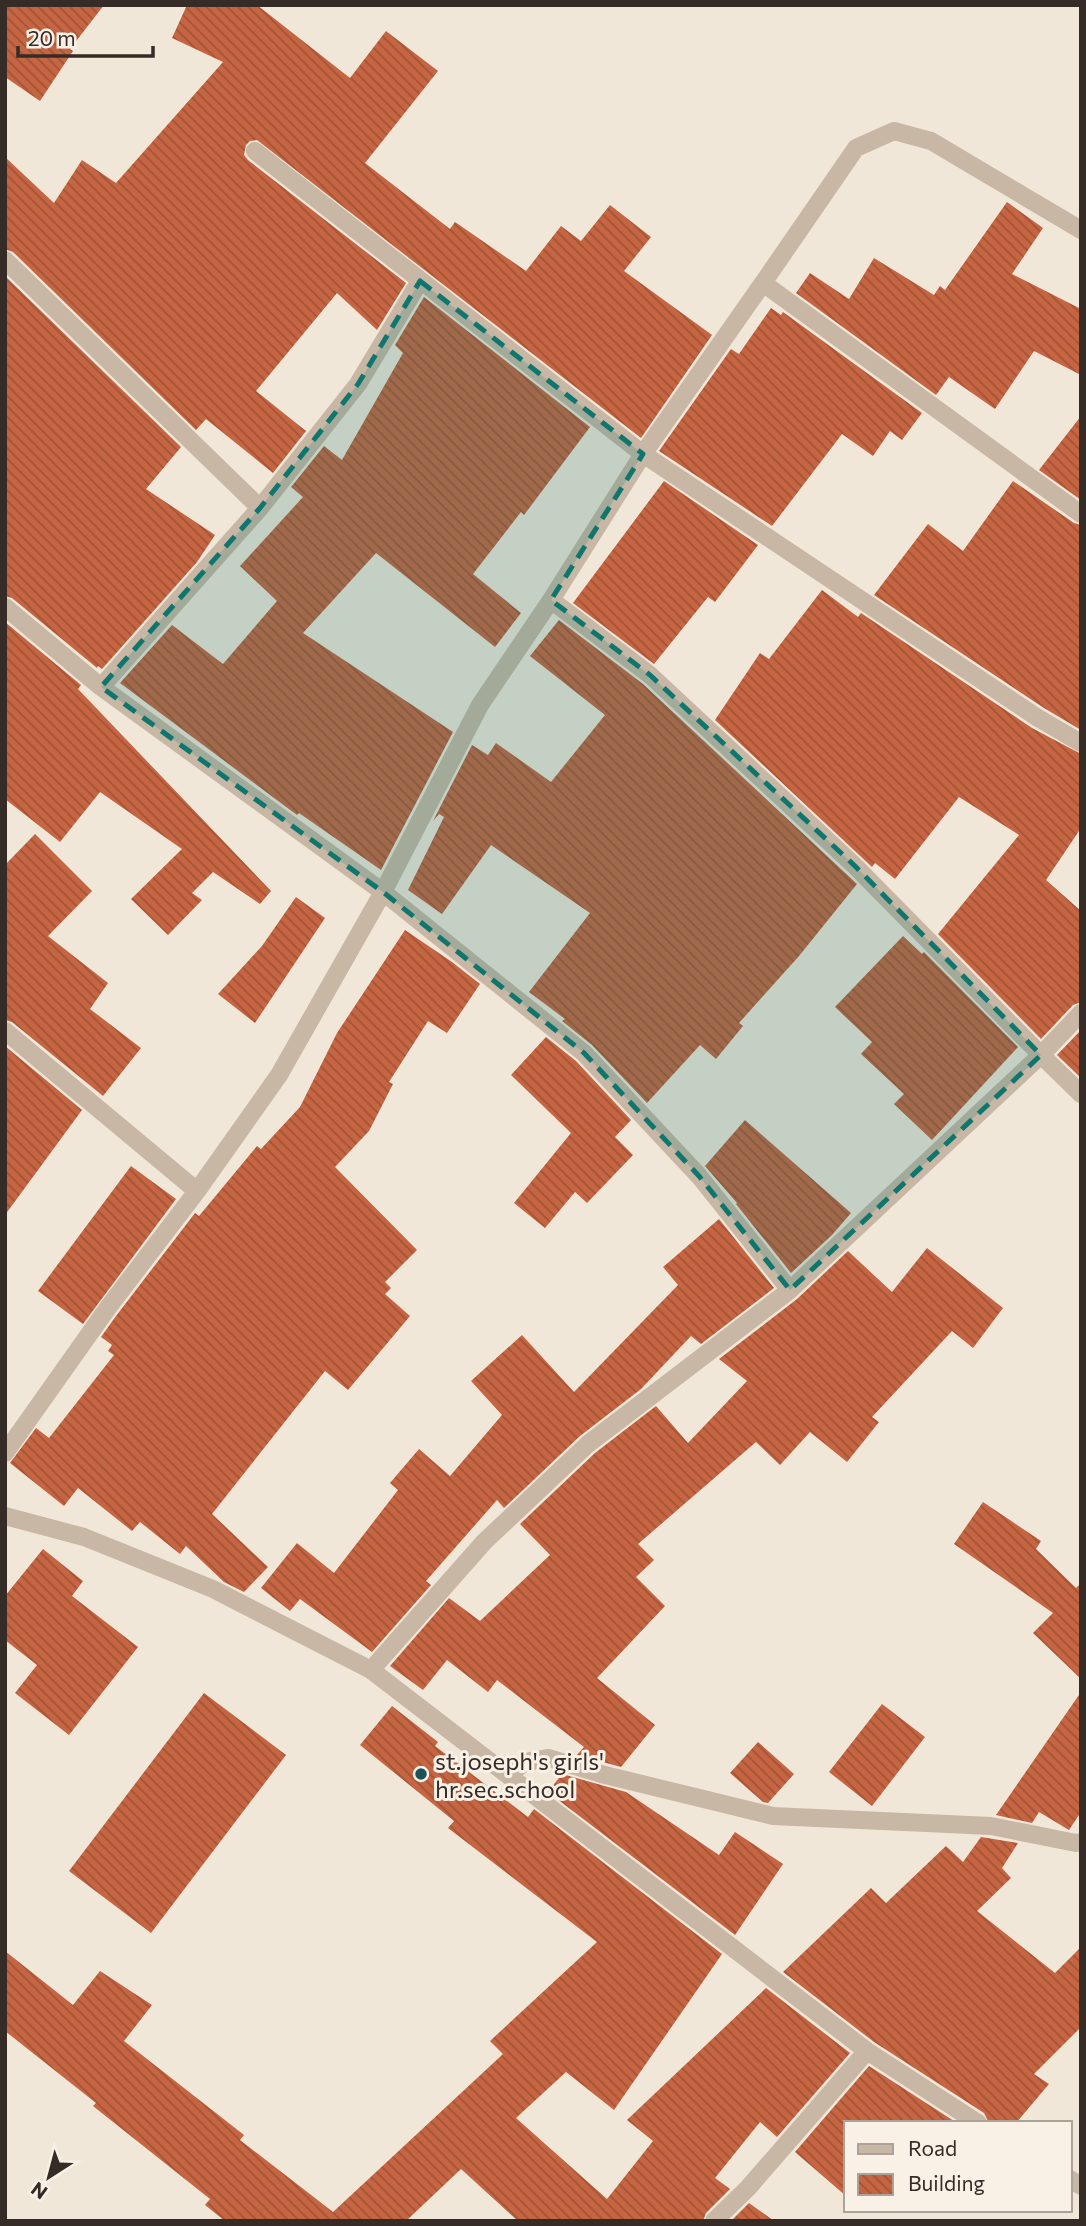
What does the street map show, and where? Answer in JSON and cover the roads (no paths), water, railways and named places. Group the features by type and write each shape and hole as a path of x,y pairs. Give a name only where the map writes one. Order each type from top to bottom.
{"street":[{"path":"5,1453 279,1075 383,892 480,705 551,600 643,454 856,148 894,131 931,141 1081,230"},
{"path":"254,151 643,454 1038,718 1081,743"},
{"path":"5,260 260,508"},
{"path":"101,687 260,508 358,384 420,281"},
{"path":"763,283 1081,514"},
{"path":"551,600 650,675 855,866 1081,1094"},
{"path":"5,607 101,687 383,892 584,1053 699,1176 790,1290"},
{"path":"371,1670 484,1542 588,1444 790,1290 1041,1055 1081,1013"},
{"path":"5,1031 197,1191"},
{"path":"5,1516 84,1537 213,1589 371,1670 867,2052 975,2121"},
{"path":"509,1775 525,1762 549,1758 773,1816 991,1826 1081,1842"},
{"path":"714,2221 748,2188 867,2052"}],"place":[{"name":"st.joseph's girls' hr.sec.school","path":"421,1774"}]}
